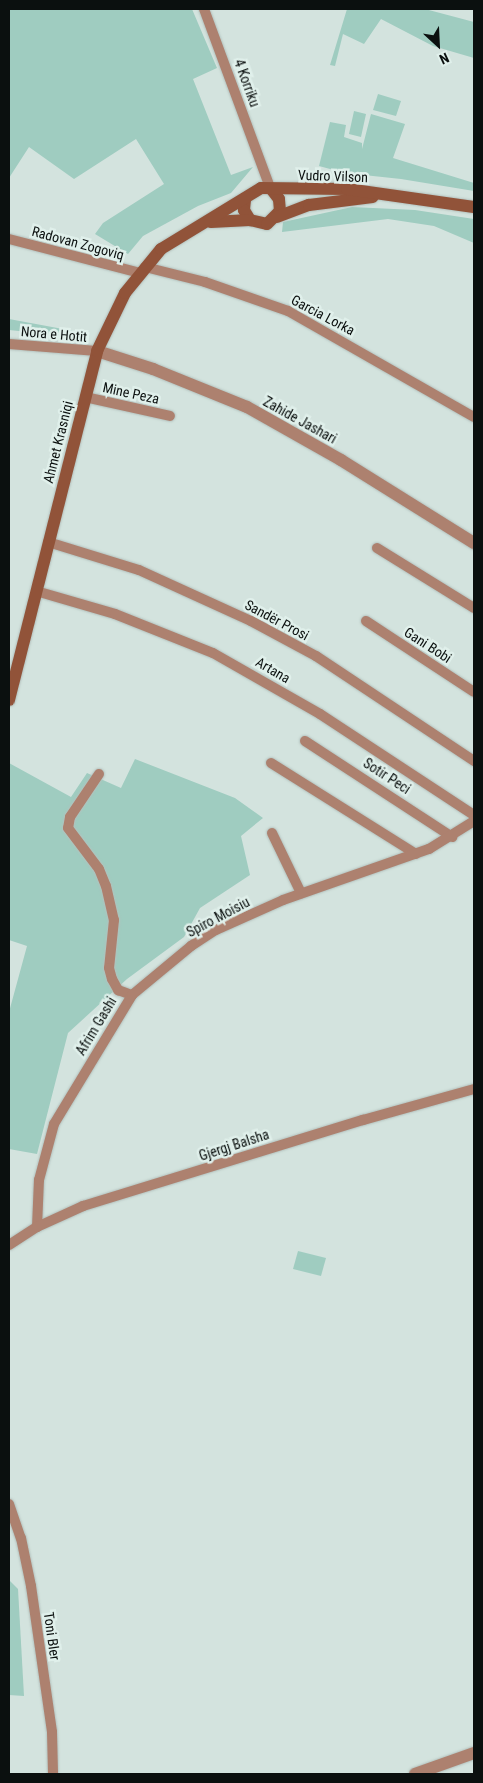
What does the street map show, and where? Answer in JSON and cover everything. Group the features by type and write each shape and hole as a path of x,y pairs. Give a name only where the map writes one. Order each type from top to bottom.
{"main road":[{"name":"Ahmet Krasniqi","path":"9,700 97,351 113,313 143,270 171,241 261,188 271,190"},
{"name":"Vudro Vilson","path":"271,190 321,188 393,194 474,206"},
{"path":"248,195 244,210 250,220 261,225 277,217 280,199 271,190"},
{"name":"Vudro Vilson","path":"277,217 309,205 393,194"},
{"name":"Ahmet Krasniqi","path":"196,226 225,219 250,220"}],"street":[{"name":"4 Korriku","path":"204,9 271,190"},
{"path":"248,195 262,168"},
{"name":"Radovan Zogoviq","path":"9,239 143,270"},
{"name":"Garcia Lorka","path":"143,270 205,282 288,311 474,417"},
{"name":"Nora e Hotit","path":"9,344 97,351"},
{"name":"Zahide Jashari","path":"97,351 153,369 247,407 341,460 474,543"},
{"name":"Mine Peza","path":"85,398 170,416"},
{"name":"Sandër Prosi","path":"48,542 139,570 251,621 316,656 474,761"},
{"path":"377,548 474,608"},
{"name":"Artana","path":"36,591 115,614 213,654 312,710 474,815"},
{"name":"Gani Bobi","path":"366,621 474,692"},
{"name":"Sotir Peci","path":"305,740 452,837"},
{"path":"270,764 416,854"},
{"name":"Afrim Gashi","path":"38,1227 39,1180 54,1124 132,995 118,990 112,979 109,960 114,920 106,886 98,869 68,828 70,817 99,774"},
{"name":"Spiro Moisiu","path":"132,995 202,938 301,894 416,854 452,837 474,821"},
{"path":"272,833 301,894"},
{"name":"Gjergj Balsha","path":"9,1245 38,1227 102,1200 474,1089"},
{"name":"Toni Bler","path":"9,1504 21,1538 31,1586 52,1732 54,1774"},
{"path":"415,1774 474,1753"}],"green space":[{"path":"9,9 192,9 217,68 193,79 231,175 253,167 231,193 198,206 143,236 128,254 95,234 103,223 164,184 136,139 74,179 29,147 9,178"},
{"path":"347,9 425,9 474,22 474,58 433,46 381,19 364,44 343,34 335,66 330,65"},
{"path":"378,94 401,101 396,116 373,110"},
{"path":"354,111 366,114 361,137 349,134"},
{"path":"371,114 405,124 393,158 474,183 474,191 401,179 345,173 319,166 330,122 346,125 344,137 362,143 362,149"},
{"path":"352,207 415,210 474,219 474,243 434,226 388,219 282,232 283,222"},
{"path":"9,319 79,332 79,337 9,330"},
{"path":"135,759 235,798 263,818 241,836 250,875 200,908 184,937 127,979 68,1033 37,1154 9,1149 9,1012 27,946 9,940 9,763 71,797 87,773 121,788"},
{"path":"298,1251 326,1258 321,1276 293,1269"},
{"path":"9,1580 18,1589 24,1696 9,1695"}]}
